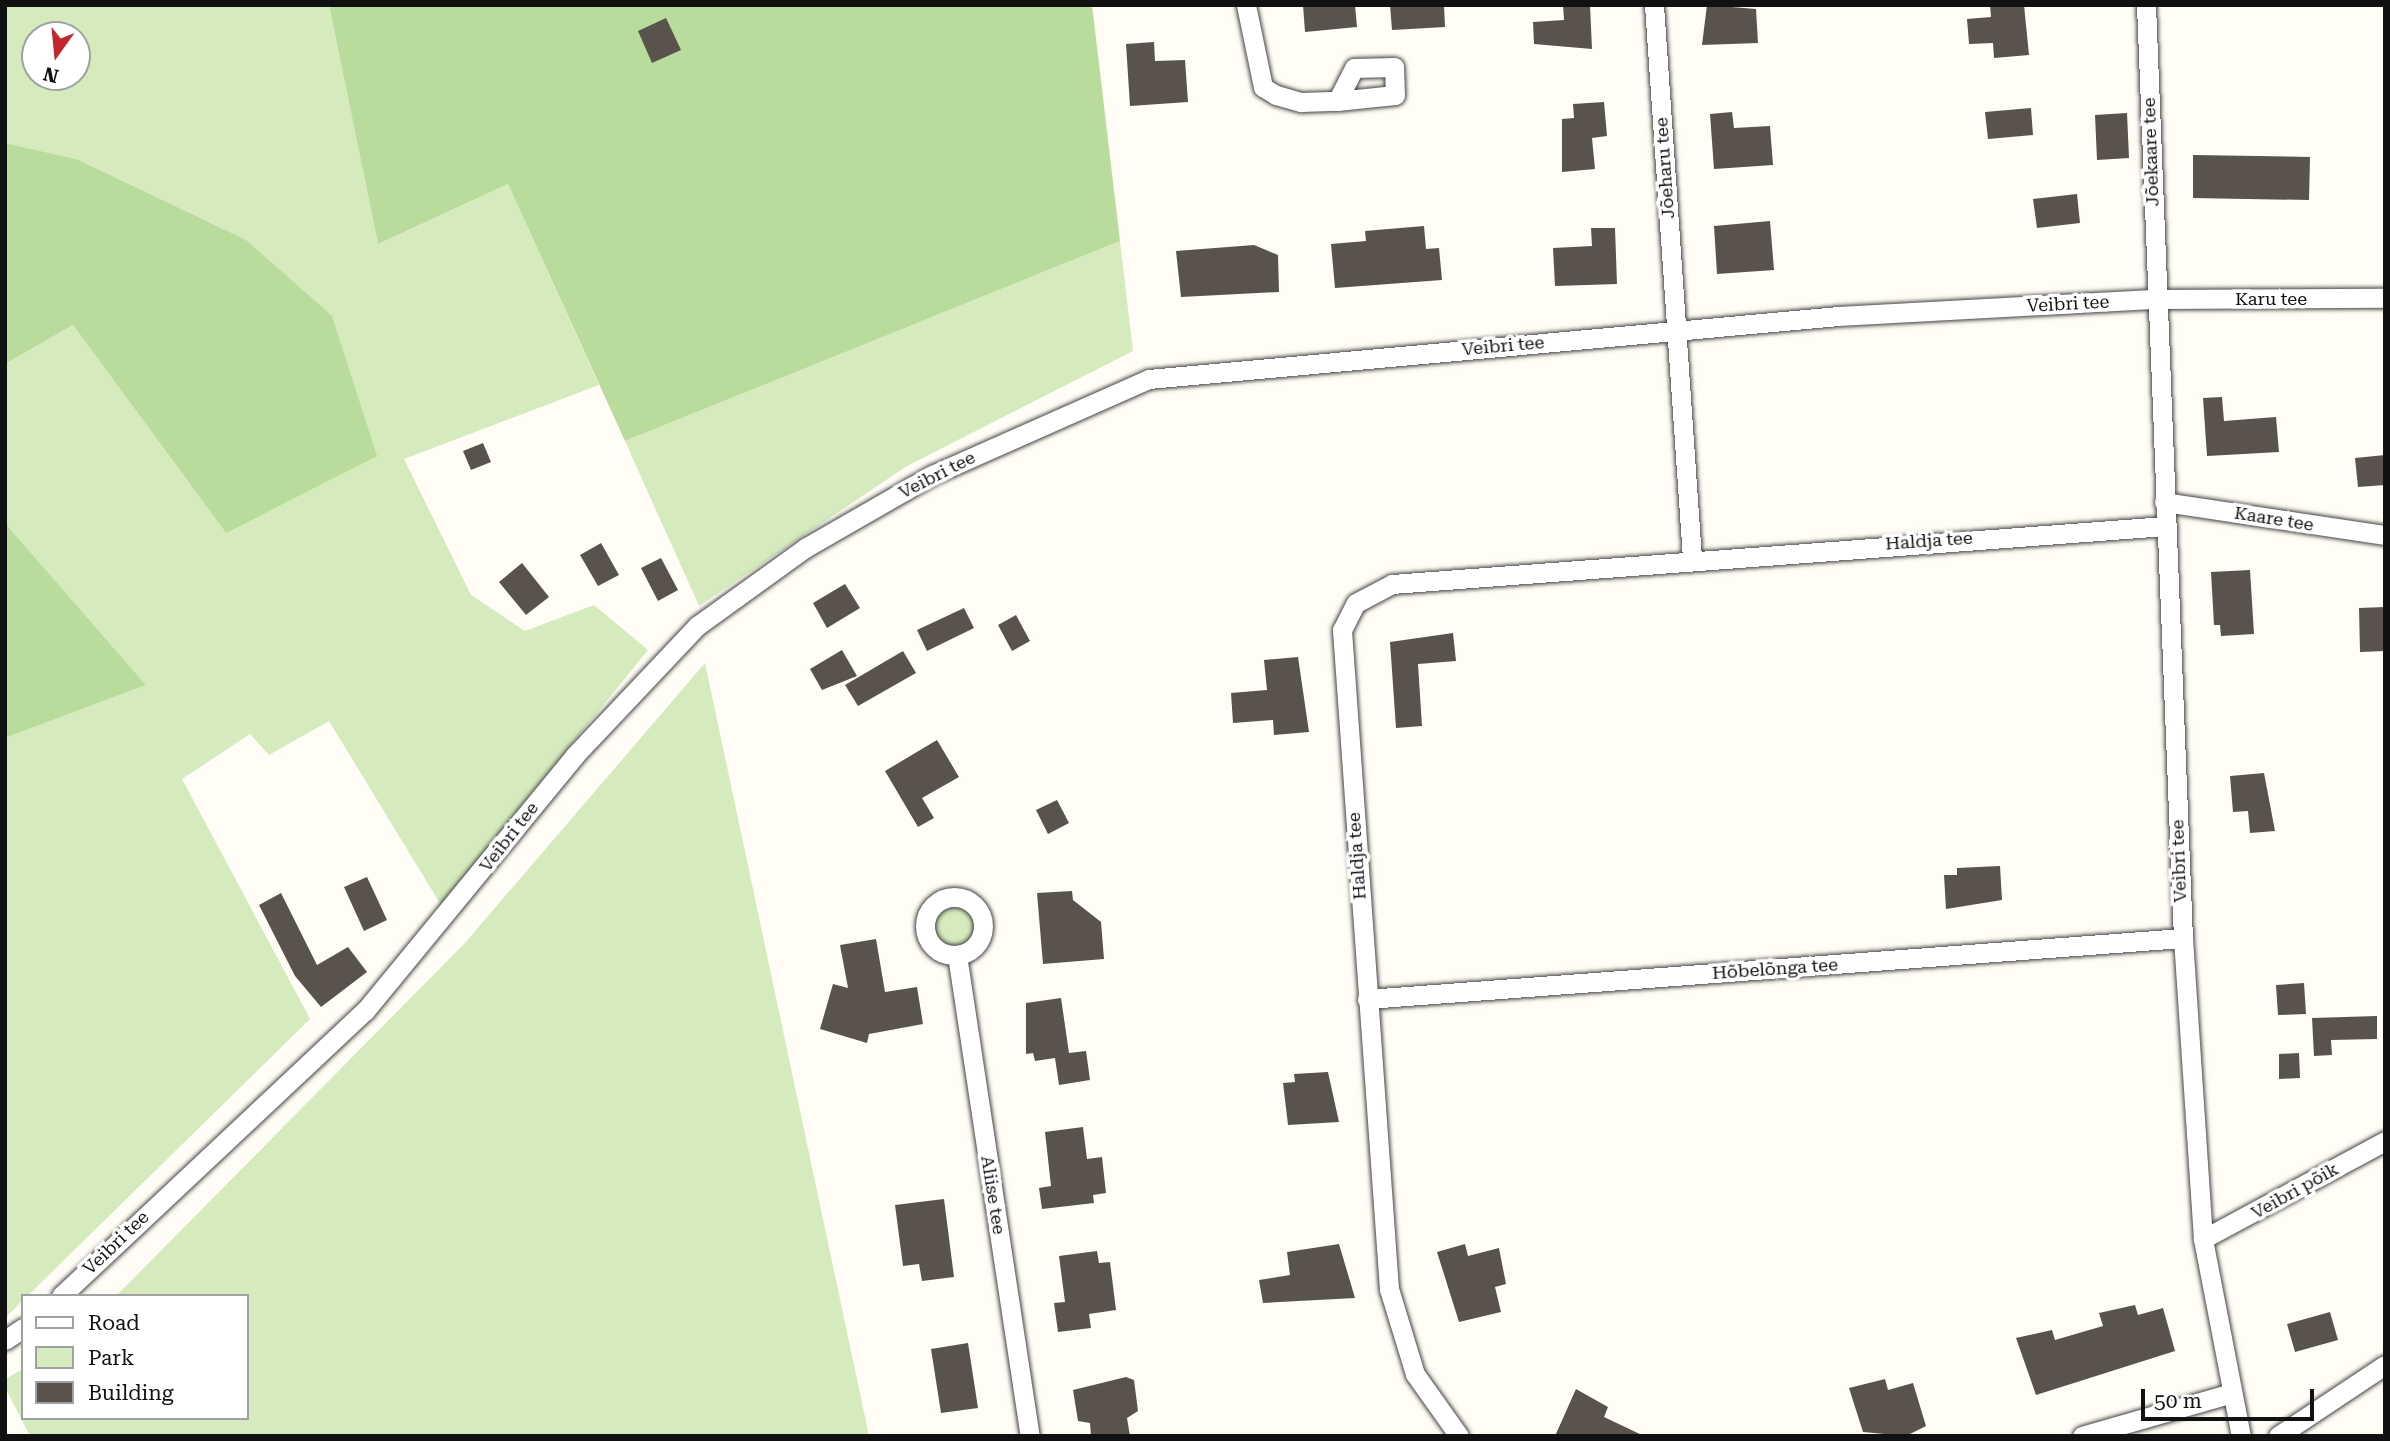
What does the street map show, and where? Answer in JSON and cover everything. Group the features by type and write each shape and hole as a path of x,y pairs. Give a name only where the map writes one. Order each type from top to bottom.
{"street":[{"path":"1246,5 1263,87 1301,102 1337,101"},
{"name":"Jõeharu tee","path":"1654,5 1676,331"},
{"name":"Jõekaare tee","path":"2146,5 2157,299"},
{"name":"Karu tee","path":"2157,299 2385,298"},
{"name":"Veibri tee","path":"63,1294 410,964 640,682 697,626 805,548 932,475 1149,379 1676,331 2157,299 2183,939 2203,1239 2241,1436"},
{"path":"1676,331 1692,558"},
{"name":"Kaare tee","path":"2164,502 2385,535"},
{"name":"Haldja tee","path":"1459,1436 1415,1374 1389,1289 1342,630 1347,615 1365,595 1392,584 1692,558 2165,526"},
{"name":"Hõbelõnga tee","path":"1367,999 2183,939"},
{"name":"Aliise tee","path":"957,955 1030,1436"},
{"name":"Veibri põik","path":"2203,1239 2385,1141"},
{"path":"5,1340 21,1329"},
{"path":"2278,1436 2385,1365"},
{"path":"2082,1436 2232,1393"}],"green space":[{"path":"5,5 329,5 378,244 508,184 599,385 404,459 471,595 525,631 594,605 648,650 441,905 329,721 269,755 250,734 182,779 310,1019 29,1294 21,1294 21,1302 5,1318 5,738 146,685 5,523 5,364 73,325 226,533 76,159 5,143"},
{"path":"329,5 1092,5 1120,241 625,441 508,184 378,244"},
{"path":"5,143 76,159 246,240 332,316 377,456 226,533 73,325 5,364"},
{"path":"1120,241 1133,351 907,466 699,606 625,441"},
{"path":"5,523 146,685 5,738 6,582"},
{"path":"705,663 869,1436 30,1436 22,1420 248,1420 248,1294 118,1294 464,944"},
{"path":"955,903 971,910 978,926 971,942 955,949 939,942 932,926 939,910"},
{"path":"21,1370 21,1418 5,1387 5,1379"}],"building":[{"path":"1303,5 1355,5 1357,27 1305,32"},
{"path":"1390,5 1444,5 1445,27 1392,30"},
{"path":"1563,5 1590,5 1592,49 1534,44 1533,22 1564,20"},
{"path":"1707,5 1756,9 1758,43 1702,45"},
{"path":"1990,5 2024,5 2029,55 1994,58 1993,43 1969,44 1967,19 1991,17"},
{"path":"666,18 681,50 652,63 638,31"},
{"path":"1154,42 1155,61 1185,60 1188,102 1130,106 1126,44"},
{"path":"1604,102 1607,136 1592,138 1595,169 1562,172 1562,119 1574,118 1573,104"},
{"path":"2031,108 2033,135 1988,139 1985,112"},
{"path":"1732,112 1734,128 1770,126 1773,165 1714,169 1710,114"},
{"path":"2127,113 2129,158 2097,160 2095,115"},
{"path":"2193,155 2310,157 2309,200 2193,198"},
{"path":"2077,194 2080,223 2037,228 2033,199"},
{"path":"1770,221 1774,270 1717,274 1714,226"},
{"path":"1424,226 1426,249 1439,248 1442,280 1335,288 1331,244 1366,241 1365,231"},
{"path":"1591,228 1615,228 1617,284 1555,286 1553,248 1592,246"},
{"path":"1254,245 1278,255 1279,292 1181,297 1176,251"},
{"path":"2222,397 2224,421 2276,417 2279,452 2207,456 2203,398"},
{"path":"483,443 491,462 471,470 463,451"},
{"path":"2385,455 2385,485 2358,487 2355,458"},
{"path":"601,543 619,575 598,586 580,555"},
{"path":"661,558 678,590 658,601 641,568"},
{"path":"522,563 549,597 526,615 499,582"},
{"path":"2250,570 2254,634 2221,636 2220,625 2214,625 2211,572"},
{"path":"845,584 860,608 827,628 813,603"},
{"path":"2385,607 2385,651 2360,652 2359,608"},
{"path":"964,608 974,628 927,651 917,630"},
{"path":"1016,615 1030,641 1012,651 998,625"},
{"path":"1453,633 1456,661 1418,664 1422,726 1396,728 1390,642"},
{"path":"842,650 857,676 822,690 810,669"},
{"path":"903,651 916,673 858,706 845,685"},
{"path":"1298,657 1309,732 1274,735 1273,720 1233,723 1231,693 1267,690 1264,660"},
{"path":"937,740 959,777 922,798 934,818 918,827 885,771"},
{"path":"2264,773 2275,831 2250,833 2248,811 2233,812 2230,776"},
{"path":"1057,800 1069,823 1048,834 1036,810"},
{"path":"2000,866 2002,900 1946,909 1944,875 1957,875 1957,868"},
{"path":"367,877 387,920 364,931 344,887"},
{"path":"1072,891 1073,900 1101,922 1104,959 1043,964 1037,893"},
{"path":"281,893 317,965 348,947 367,972 321,1007 295,976 259,905"},
{"path":"876,939 885,992 917,987 923,1024 869,1034 867,1043 820,1029 833,984 848,988 840,945"},
{"path":"2304,983 2306,1014 2278,1015 2276,985"},
{"path":"1061,998 1069,1053 1086,1051 1090,1080 1059,1085 1055,1058 1035,1061 1033,1053 1026,1054 1026,1003"},
{"path":"2377,1016 2377,1039 2331,1040 2332,1055 2314,1056 2312,1018"},
{"path":"2299,1053 2300,1078 2279,1079 2279,1054"},
{"path":"1328,1072 1339,1122 1288,1125 1283,1083 1295,1082 1294,1074"},
{"path":"1083,1127 1087,1159 1102,1157 1106,1193 1093,1195 1094,1203 1042,1209 1039,1188 1051,1186 1045,1132"},
{"path":"944,1199 954,1277 922,1281 919,1264 903,1266 895,1205"},
{"path":"1339,1244 1355,1298 1263,1303 1259,1280 1290,1275 1287,1252"},
{"path":"1465,1244 1468,1256 1499,1248 1506,1284 1495,1287 1501,1312 1459,1322 1437,1252"},
{"path":"1097,1251 1099,1263 1110,1262 1116,1310 1089,1314 1091,1328 1058,1332 1054,1303 1065,1302 1059,1256"},
{"path":"2135,1305 2138,1315 2163,1308 2175,1351 2036,1395 2016,1338 2052,1330 2055,1340 2103,1326 2099,1313"},
{"path":"2330,1312 2338,1340 2295,1352 2287,1324"},
{"path":"968,1343 978,1408 941,1413 931,1349"},
{"path":"1126,1377 1134,1380 1138,1411 1127,1418 1130,1436 1091,1436 1090,1423 1078,1421 1073,1390"},
{"path":"1885,1379 1888,1390 1913,1383 1926,1426 1906,1436 1863,1432 1849,1388"},
{"path":"1576,1389 1608,1407 1604,1417 1644,1436 1555,1436"}]}
